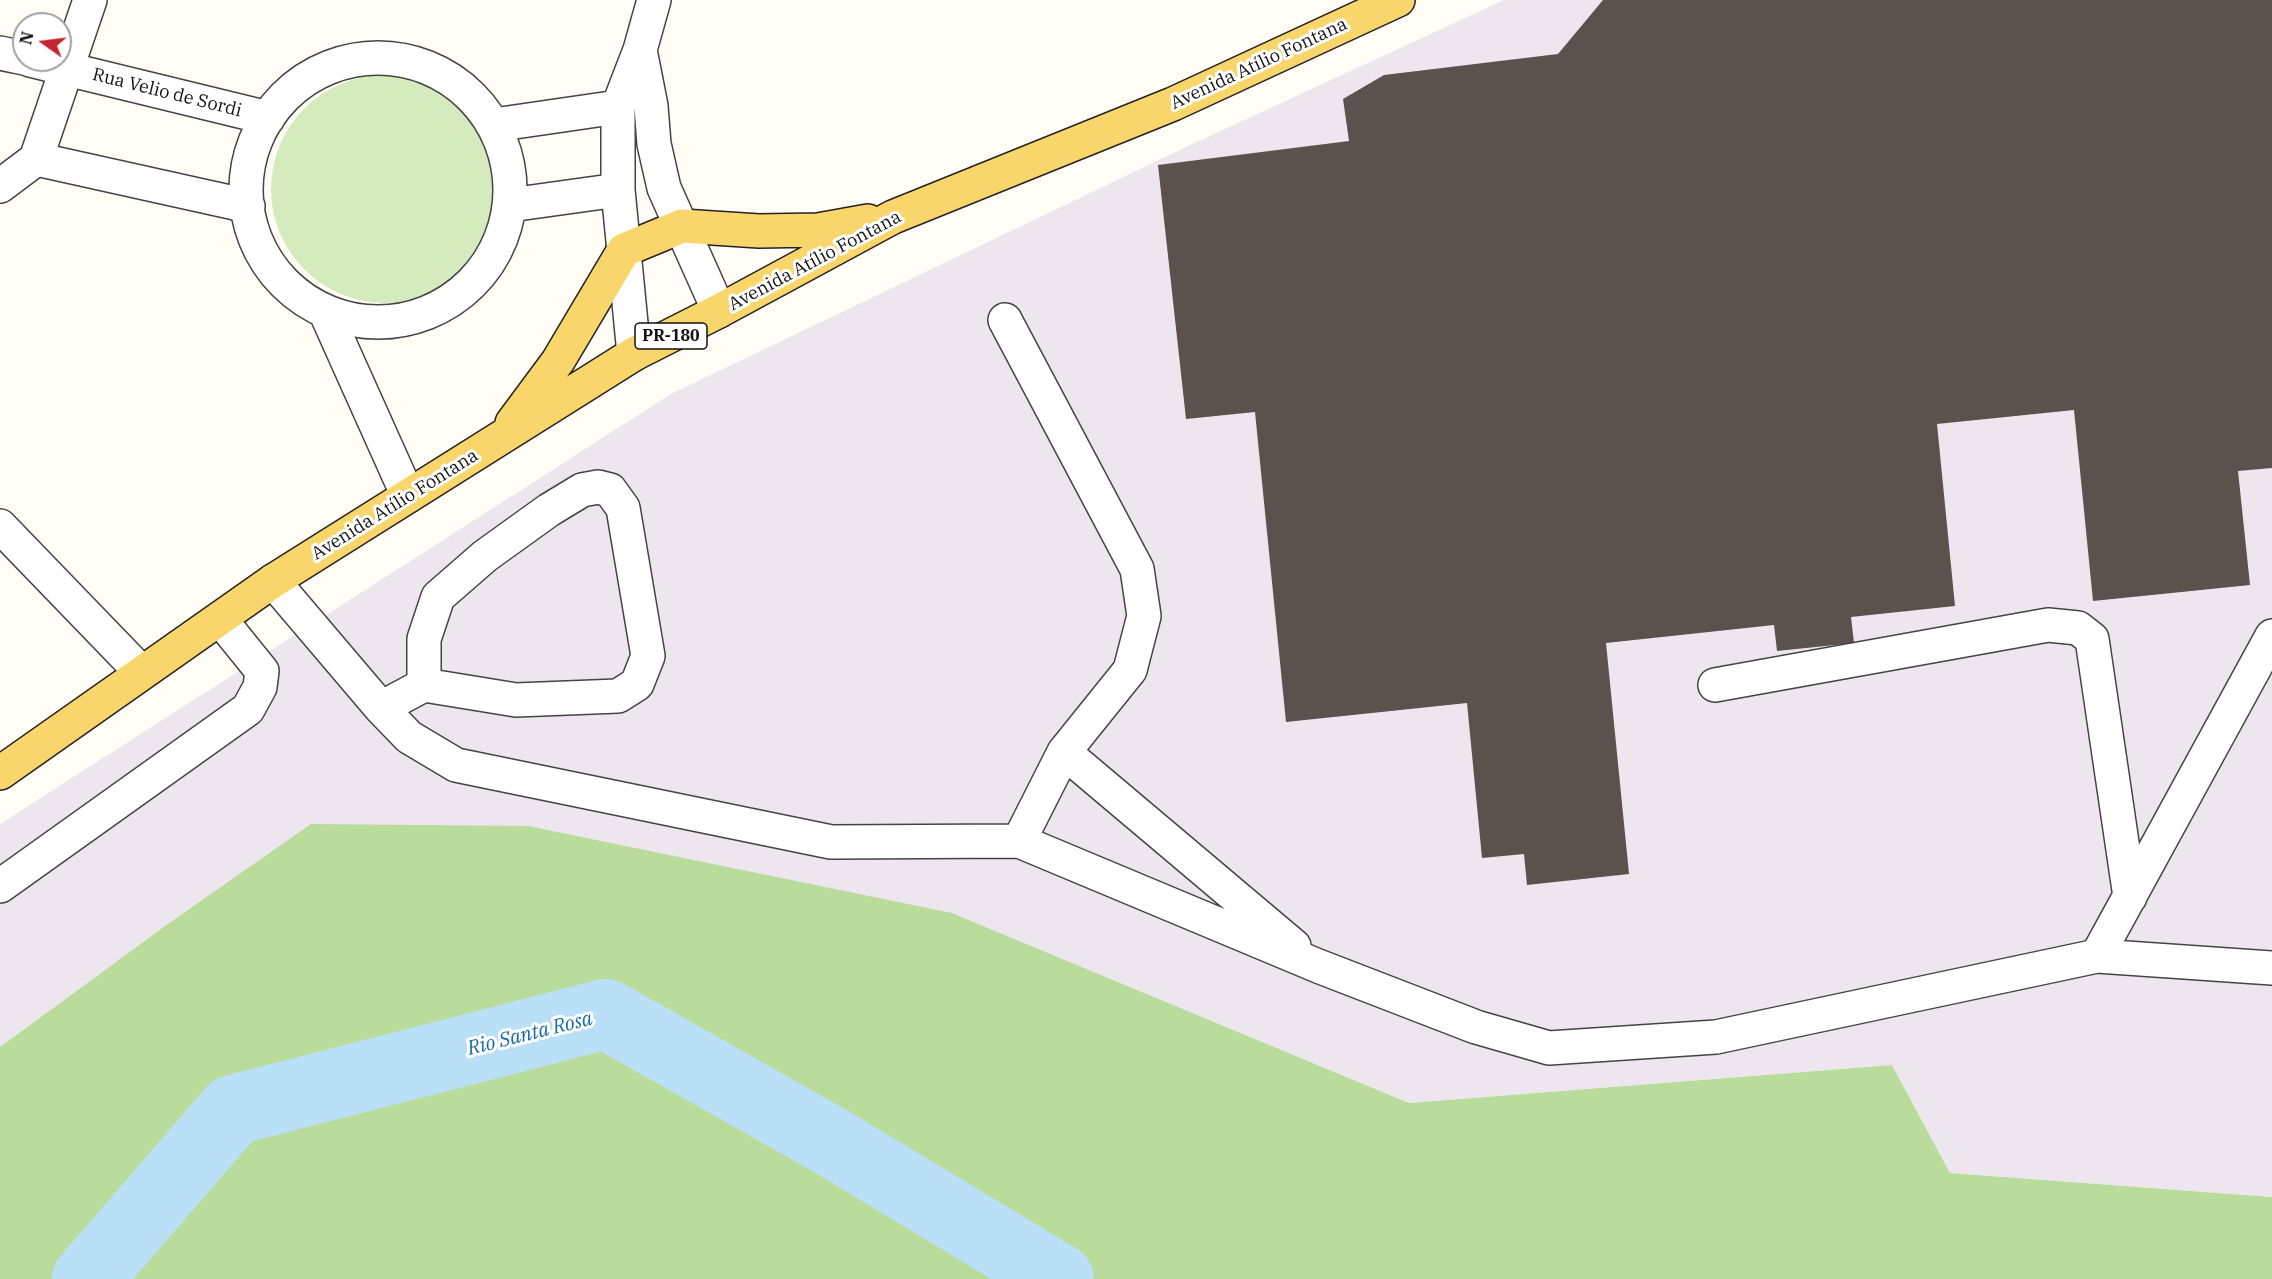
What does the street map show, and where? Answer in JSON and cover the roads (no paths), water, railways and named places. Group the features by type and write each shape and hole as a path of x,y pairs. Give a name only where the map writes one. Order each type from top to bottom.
{"main road":[{"name":"Avenida Atílio Fontana","path":"0,773 273,581 634,354 893,217 1173,104 1398,0"},
{"path":"500,439 558,361 624,250 682,226 759,231 818,230 893,217"}],"street":[{"path":"72,52 90,0"},
{"path":"634,354 618,190 618,106 640,50 654,0"},
{"path":"640,50 651,106 654,144 664,188 719,311"},
{"path":"368,57 398,59 417,64 454,81 476,101 494,125 505,150 510,178 510,205 504,232 492,257 476,279 455,297 432,311 406,319 379,322 351,319 325,311 302,298 276,272 265,257 254,233 248,207 247,176 254,145 268,118 287,95 311,76 339,64 368,57"},
{"name":"Rua Velio de Sordi","path":"72,70 268,118"},
{"path":"0,186 36,159 65,72"},
{"path":"494,125 618,106"},
{"path":"36,159 248,207"},
{"path":"510,205 618,190"},
{"path":"325,311 408,496"},
{"path":"1005,320 1137,569 1144,616 1130,670 1064,752 1019,841"},
{"path":"381,708 424,685 516,700 618,696 636,684 648,656 623,508 610,490 598,487 582,490 549,510 485,556 438,597 424,639 424,685"},
{"path":"0,526 141,672"},
{"path":"273,581 381,708 409,737 456,765 831,842 1019,841 1318,966 1476,1026 1549,1048 1716,1037 2097,956 2272,968"},
{"path":"0,886 248,709 260,687 262,671 220,619"},
{"path":"1715,685 2048,625 2078,628 2092,639 2130,897"},
{"path":"2097,956 2272,636"},
{"path":"1064,752 1318,966"}],"waterway":[{"name":"Rio Santa Rosa","path":"87,1279 233,1110 606,1014 832,1142 1059,1279"}]}
